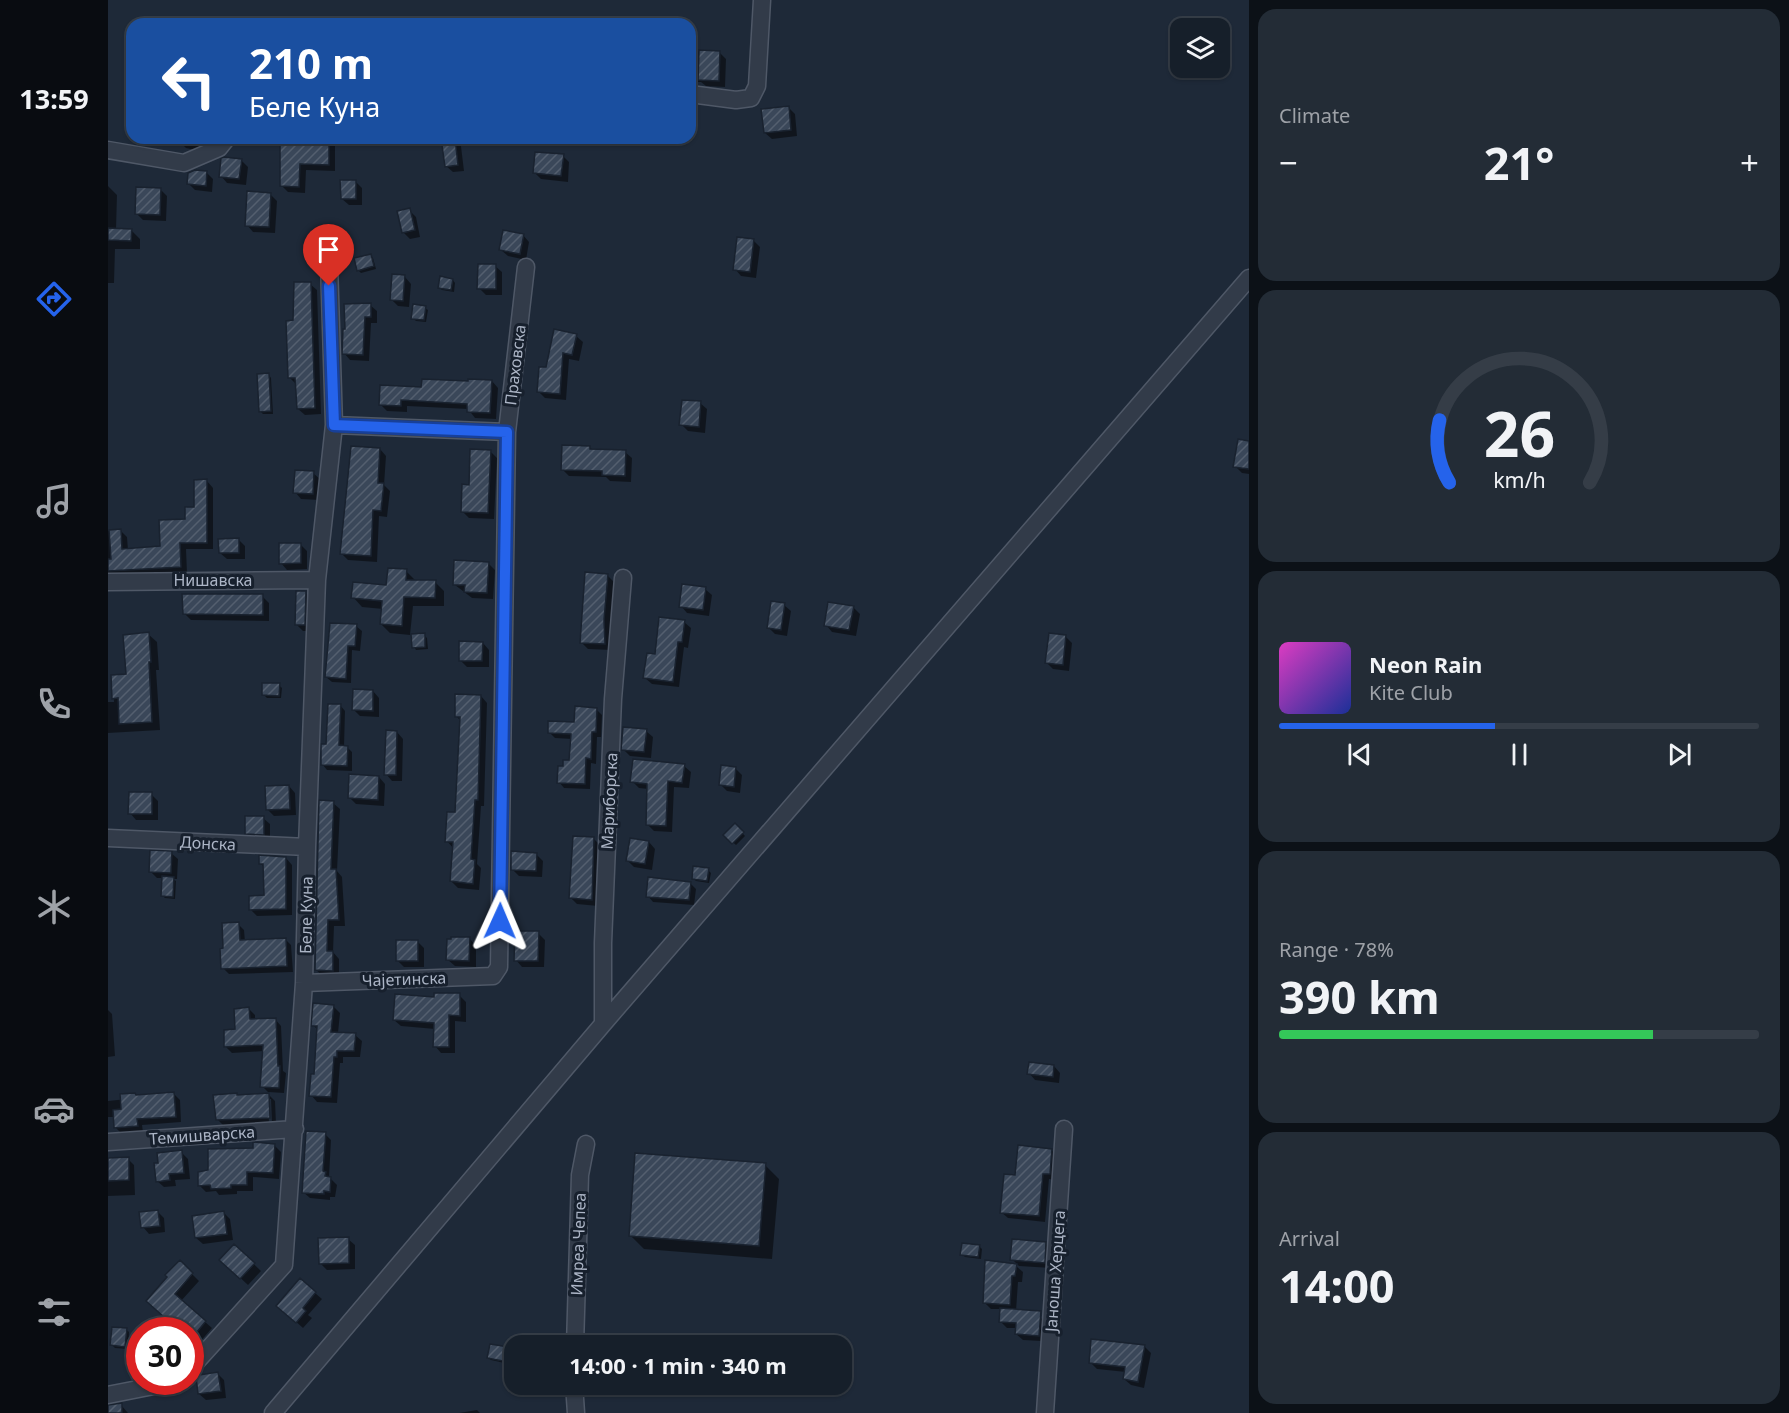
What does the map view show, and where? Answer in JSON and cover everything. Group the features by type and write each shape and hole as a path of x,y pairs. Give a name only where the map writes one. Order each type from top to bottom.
{"street":[{"path":"696,94 736,100 750,98 757,86 762,0"},
{"path":"108,150 184,163 219,148 222,144"},
{"name":"Беле Куна","path":"204,1354 284,1265 304,983 317,580 334,425 328,263"},
{"name":"Праховска","path":"500,967 507,432 526,267"},
{"path":"273,1413 603,1024 1249,278"},
{"path":"334,425 507,432"},
{"name":"Мариборска","path":"603,1024 603,943 613,699 624,578"},
{"name":"Нишавска","path":"108,582 317,580"},
{"name":"Донска","path":"108,838 307,847"},
{"name":"Чајетинска","path":"304,983 494,976 500,967"},
{"name":"Јаноша Херцега","path":"1045,1413 1064,1129"},
{"name":"Темишварска","path":"108,1142 295,1130"},
{"name":"Имреа Чепеа","path":"575,1335 580,1175 586,1144"},
{"path":"108,1395 126,1391"},
{"path":"575,1395 576,1413"}],"building":[{"path":"699,50 720,51 719,81 698,80"},
{"path":"789,106 791,130 764,133 761,109"},
{"path":"280,144 329,144 329,165 300,164 299,187 280,186"},
{"path":"442,144 456,144 458,165 445,167"},
{"path":"535,152 564,154 561,176 533,173"},
{"path":"221,158 242,159 239,179 219,177"},
{"path":"195,170 207,171 206,186 187,184 188,173"},
{"path":"340,180 356,180 356,199 341,199"},
{"path":"136,187 161,188 160,215 135,214"},
{"path":"247,191 271,193 269,227 245,226"},
{"path":"410,208 415,230 402,233 397,211"},
{"path":"108,228 132,229 131,241 108,240"},
{"path":"503,230 524,234 520,254 499,250"},
{"path":"737,237 754,239 750,272 733,270"},
{"path":"371,254 374,266 357,271 354,258"},
{"path":"478,264 496,264 496,289 477,289"},
{"path":"392,274 405,275 403,301 390,300"},
{"path":"440,276 453,279 451,290 438,288"},
{"path":"294,282 311,282 315,408 297,409 295,378 288,378 286,321 293,320"},
{"path":"371,303 371,317 365,317 363,355 342,354 343,329 345,329 344,304"},
{"path":"413,304 426,306 424,320 411,319"},
{"path":"554,329 577,334 572,355 563,353 560,394 537,392 539,367 546,367"},
{"path":"269,373 271,411 259,412 257,374"},
{"path":"422,379 492,380 490,413 467,412 467,404 401,400 401,406 379,405 380,385 421,387"},
{"path":"682,400 701,401 699,427 679,425"},
{"path":"1238,439 1249,441 1249,469 1233,467"},
{"path":"562,445 590,446 590,449 626,450 625,476 602,475 602,471 561,470"},
{"path":"351,446 380,448 378,483 384,483 381,511 373,510 371,556 340,554"},
{"path":"470,449 491,450 488,513 461,512 462,484 469,485"},
{"path":"295,470 314,471 313,494 293,493"},
{"path":"207,479 207,543 180,543 181,567 108,571 108,559 111,559 109,530 121,529 122,549 160,546 159,520 185,519 185,507 194,507 194,480"},
{"path":"239,538 239,553 219,553 218,539"},
{"path":"279,543 301,543 301,563 279,564"},
{"path":"454,560 489,562 487,593 464,592 465,585 453,585"},
{"path":"388,568 407,569 406,580 436,580 435,598 404,597 402,626 380,624 382,601 351,598 353,582 386,585"},
{"path":"585,572 608,574 604,620 605,644 580,643"},
{"path":"682,584 706,587 703,610 679,607"},
{"path":"296,591 306,591 305,625 295,625"},
{"path":"182,594 263,594 263,615 183,614"},
{"path":"771,601 785,603 781,630 767,628"},
{"path":"828,602 854,606 849,630 824,626"},
{"path":"659,617 685,620 682,642 678,642 673,682 643,678 647,653 655,654"},
{"path":"330,623 357,624 355,646 348,646 346,679 325,677"},
{"path":"149,632 152,722 119,724 118,698 112,699 111,675 126,674 123,635"},
{"path":"425,633 425,647 412,648 411,634"},
{"path":"1049,633 1066,635 1063,665 1045,663"},
{"path":"459,641 483,642 482,661 459,661"},
{"path":"262,683 280,683 279,696 262,695"},
{"path":"353,689 373,690 373,711 352,710"},
{"path":"455,694 481,695 478,800 475,800 471,859 475,860 473,884 450,881 453,842 445,842 447,812 455,812 460,717 455,717"},
{"path":"328,704 341,704 339,745 348,746 347,766 321,765 321,744 326,744"},
{"path":"575,706 597,708 596,732 592,732 591,759 586,758 585,784 557,783 558,766 563,766 563,760 569,760 571,734 548,733 548,721 574,722"},
{"path":"623,727 647,729 644,752 621,750"},
{"path":"386,730 397,731 396,775 384,775"},
{"path":"633,759 685,764 682,783 668,781 666,826 646,825 647,784 630,782"},
{"path":"721,765 736,767 734,787 719,785"},
{"path":"349,774 379,776 378,800 348,798"},
{"path":"289,785 290,809 266,810 265,786"},
{"path":"129,792 152,792 152,814 128,814"},
{"path":"319,800 334,801 331,869 336,869 339,920 328,920 327,951 333,951 333,971 315,970"},
{"path":"245,816 264,816 264,835 245,834"},
{"path":"735,823 744,832 732,844 723,835"},
{"path":"573,836 594,837 592,900 569,898"},
{"path":"630,838 649,841 645,864 626,861"},
{"path":"150,850 172,851 171,873 149,872"},
{"path":"511,851 537,853 536,871 511,870"},
{"path":"259,855 286,857 286,909 249,910 249,896 264,895 263,864 259,864"},
{"path":"693,866 709,868 707,881 692,879"},
{"path":"162,876 174,877 173,897 161,896"},
{"path":"648,877 691,882 689,900 646,897"},
{"path":"239,922 240,940 286,938 287,966 221,969 222,923"},
{"path":"515,931 539,931 538,961 514,961"},
{"path":"470,937 469,961 446,960 447,939"},
{"path":"396,940 418,940 418,961 396,961"},
{"path":"434,993 460,993 460,1016 449,1015 449,1047 433,1047 434,1023 393,1020 395,994 434,997"},
{"path":"313,1003 334,1005 331,1032 356,1033 354,1051 337,1051 337,1057 334,1057 331,1097 309,1096 311,1074 314,1074 317,1026 311,1026"},
{"path":"249,1007 250,1019 276,1018 278,1066 280,1066 279,1088 260,1087 263,1045 224,1047 224,1030 235,1029 234,1009"},
{"path":"1029,1062 1054,1065 1053,1077 1027,1074"},
{"path":"174,1092 176,1117 137,1119 138,1126 114,1128 113,1110 121,1109 120,1094"},
{"path":"237,1093 237,1095 269,1093 270,1118 216,1120 213,1095"},
{"path":"306,1131 326,1132 323,1171 326,1172 325,1176 331,1177 330,1192 302,1193"},
{"path":"253,1142 275,1144 273,1173 247,1172 247,1185 231,1185 231,1188 211,1189 210,1185 198,1186 198,1172 208,1170 208,1149 253,1148"},
{"path":"1018,1145 1052,1149 1050,1174 1043,1174 1039,1216 1000,1213 1004,1174 1015,1175"},
{"path":"182,1150 184,1173 169,1174 170,1180 156,1182 154,1163 158,1163 157,1153"},
{"path":"635,1153 766,1163 759,1246 629,1236"},
{"path":"129,1157 129,1180 108,1181 108,1158"},
{"path":"158,1210 160,1226 141,1228 139,1212"},
{"path":"224,1211 227,1234 195,1238 192,1216"},
{"path":"349,1237 349,1263 319,1264 318,1238"},
{"path":"1012,1239 1046,1242 1045,1263 1010,1260"},
{"path":"962,1243 980,1245 978,1257 960,1255"},
{"path":"234,1244 255,1263 240,1279 219,1260"},
{"path":"180,1260 193,1273 175,1294 201,1317 164,1317 146,1301 167,1277 165,1275"},
{"path":"985,1260 1017,1264 1015,1276 1012,1276 1010,1305 983,1303"},
{"path":"300,1278 316,1292 303,1308 306,1311 296,1323 276,1306"},
{"path":"1000,1308 1041,1311 1039,1336 1015,1334 1016,1323 999,1322"},
{"path":"112,1327 126,1328 125,1347 110,1345"},
{"path":"1091,1339 1145,1345 1138,1382 1123,1379 1125,1367 1089,1363"},
{"path":"490,1344 504,1346 504,1361 487,1358"},
{"path":"218,1372 221,1391 204,1393 204,1374"},
{"path":"122,1403 122,1413 108,1413 108,1405"}],"route":[{"path":"329,286 334,425 507,432 500,921"}]}
